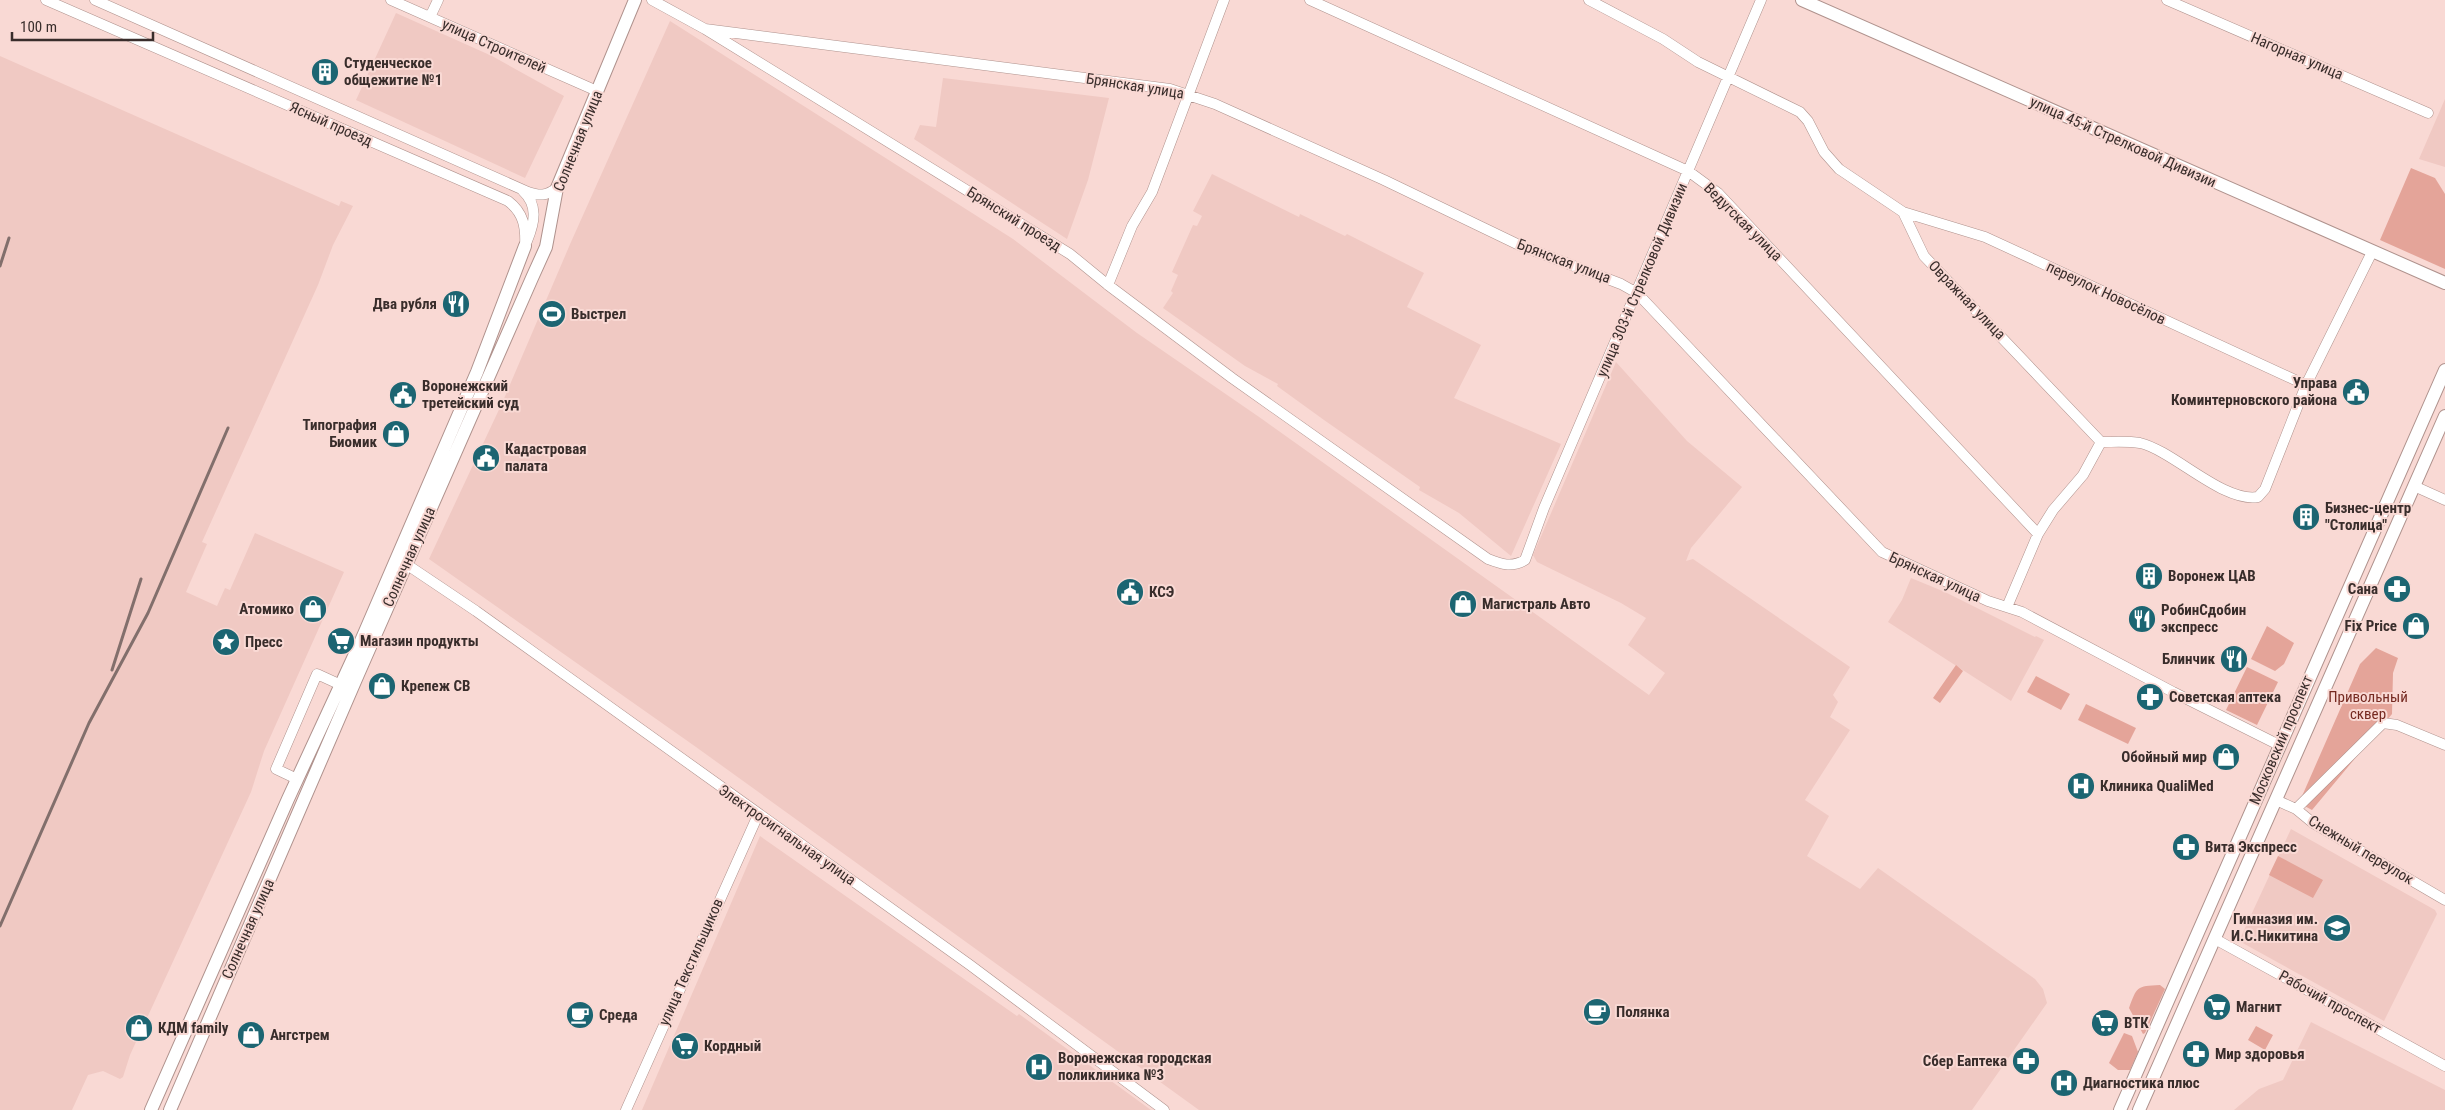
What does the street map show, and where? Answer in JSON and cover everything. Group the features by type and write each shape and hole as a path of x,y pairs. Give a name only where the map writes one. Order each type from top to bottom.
{"main road":[{"name":"Солнечная улица","path":"151,1110 297,779 401,562 546,247 557,188 634,0"},
{"name":"улица 45-й Стрелковой Дивизии","path":"1802,0 2445,283"},
{"name":"Солнечная улица","path":"170,1110 401,562 525,246"},
{"name":"Московский проспект","path":"2120,1110 2445,370"},
{"name":"Московский проспект","path":"2139,1110 2445,416"},
{"name":"Брянская улица","path":"2279,746 2296,754"}],"street":[{"name":"Ясный проезд","path":"46,0 508,201 517,208 523,219 526,231 525,246"},
{"name":"Ясный проезд","path":"95,0 520,188 538,195 546,195 557,188"},
{"name":"улица Строителей","path":"391,0 597,91"},
{"path":"430,17 438,0"},
{"name":"Брянский проезд","path":"652,0 705,29 1070,254 1108,286 1232,378 1488,558 1502,564 1514,565 1524,560"},
{"path":"1108,286 1132,226 1152,192 1187,94 1224,0"},
{"name":"Ведугская улица","path":"1310,0 1688,171 1718,193 2038,534"},
{"path":"1590,0 1730,77 1800,112 1808,121 1824,152 1839,169 1903,212"},
{"name":"улица 303-й Стрелковой Дивизии","path":"1524,560 1544,508 1730,77 1761,0"},
{"name":"Нагорная улица","path":"2166,0 2428,112"},
{"name":"Брянская улица","path":"705,29 1170,89 1215,104 1384,180 1520,245 1621,284 1636,293 1882,552 1988,601 2022,612 2279,746"},
{"path":"520,188 531,199 535,216 525,246"},
{"name":"переулок Новосёлов","path":"1903,212 1985,237 2306,385"},
{"name":"Овражная улица","path":"1903,212 1924,256 2101,442"},
{"path":"2007,607 2038,534 2053,510 2083,475 2101,442 2140,443 2226,489 2250,499 2258,497 2265,489 2306,385 2372,252"},
{"path":"2414,486 2445,500"},
{"name":"Электросигнальная улица","path":"401,562 476,611 758,815 970,965 1164,1110"},
{"path":"297,779 276,769 318,674 341,684"},
{"path":"2296,809 2383,723 2397,725 2445,745"},
{"name":"Снежный переулок","path":"2276,800 2296,809 2313,823 2445,900"},
{"name":"улица Текстильщиков","path":"626,1110 758,815"},
{"name":"Рабочий проспект","path":"2214,939 2445,1066"}],"shaded area":[{"path":"396,13 492,56 564,96 525,178 356,100"},
{"path":"670,21 1013,239 1137,333 1262,419 1649,695 1665,673 1628,645 1646,618 1621,603 1537,562 1533,555 1616,362 1687,441 1742,487 1691,548 1686,561 1693,559 1850,667 1833,695 1838,702 1830,717 1850,730 1805,800 1829,816 1807,856 1860,889 1878,868 2035,979 2043,989 2047,1003 1972,1110 1199,1110 696,747 429,559 503,401 571,242"},
{"path":"0,56 339,206 341,201 353,206 333,245 318,285 202,542 207,544 186,592 217,606 225,588 230,590 255,533 344,572 264,751 251,792 130,1055 123,1077 120,1079 103,1071 88,1075 72,1110 0,1110"},
{"path":"943,78 1109,98 1088,180 1067,239 914,139 920,125 936,127"},
{"path":"2445,99 2445,167 2419,159"},
{"path":"1212,174 1299,217 1300,214 1345,236 1347,234 1424,273 1407,307 1481,345 1454,398 1561,444 1511,556 1459,513 1419,490 1420,487 1277,386 1278,384 1245,366 1163,308 1173,293 1171,291 1178,275 1172,272 1193,225 1197,226 1202,216 1193,211"},
{"path":"1911,578 1945,592 2044,640 2011,701 1888,622 1902,600"},
{"name":"Гимназия им. И.С.Никитина","path":"2291,829 2435,910 2437,914 2384,1021 2239,941"},
{"path":"760,836 1017,1016 1019,1014 1151,1110 642,1110"},
{"path":"2311,1022 2445,1090 2445,1110 2234,1110 2259,1089 2283,1080"}],"green space":[{"path":"2411,168 2435,178 2445,194 2445,269 2380,240"},
{"path":"2267,626 2294,643 2284,664 2275,671 2251,659"},
{"name":"Привольный сквер","path":"2376,648 2398,658 2393,673 2392,714 2312,810 2299,803 2360,664"},
{"path":"1956,665 1963,671 1940,703 1933,698"},
{"path":"2247,667 2278,682 2257,725 2226,710"},
{"path":"2036,676 2070,694 2061,710 2027,692"},
{"path":"2086,704 2136,728 2128,744 2078,720"},
{"path":"2278,856 2323,880 2313,898 2269,875"},
{"path":"2160,985 2165,989 2143,1034 2129,1008 2138,989 2146,986"},
{"path":"2256,1026 2273,1035 2265,1050 2248,1040"},
{"path":"2124,1033 2132,1036 2138,1052 2130,1070 2118,1070 2109,1063"}],"railway":[{"path":"0,266 9,238"},
{"path":"0,926 89,723 148,613 228,428"},
{"path":"112,670 141,579"}],"place":[{"name":"Студенческое общежитие №1","path":"325,72"},
{"name":"Два рубля","path":"456,304"},
{"name":"Выстрел","path":"552,314"},
{"name":"Управа Коминтерновского района","path":"2356,392"},
{"name":"Воронежский третейский суд","path":"403,395"},
{"name":"Типография Биомик","path":"396,434"},
{"name":"Кадастровая палата","path":"486,458"},
{"name":"Бизнес-центр \"Столица\"","path":"2306,517"},
{"name":"Воронеж ЦАВ","path":"2149,576"},
{"name":"Сана","path":"2397,589"},
{"name":"КСЭ","path":"1130,592"},
{"name":"Магистраль Авто","path":"1463,604"},
{"name":"Атомико","path":"313,609"},
{"name":"РобинСдобин экспресс","path":"2142,619"},
{"name":"Fix Price","path":"2416,626"},
{"name":"Магазин продукты","path":"341,641"},
{"name":"Пресс","path":"226,642"},
{"name":"Блинчик","path":"2234,659"},
{"name":"Крепеж СВ","path":"382,686"},
{"name":"Советская аптека","path":"2150,697"},
{"name":"Обойный мир","path":"2226,757"},
{"name":"Клиника QualiMed","path":"2081,786"},
{"name":"Вита Экспресс","path":"2186,847"},
{"name":"Гимназия им. И.С.Никитина","path":"2337,928"},
{"name":"Магнит","path":"2217,1007"},
{"name":"Полянка","path":"1597,1012"},
{"name":"Среда","path":"580,1015"},
{"name":"ВТК","path":"2105,1023"},
{"name":"КДМ family","path":"139,1028"},
{"name":"Ангстрем","path":"251,1035"},
{"name":"Кордный","path":"685,1046"},
{"name":"Мир здоровья","path":"2196,1054"},
{"name":"Сбер Еаптека","path":"2026,1061"},
{"name":"Воронежская городская поликлиника №3","path":"1039,1067"},
{"name":"Диагностика плюс","path":"2064,1083"}]}
